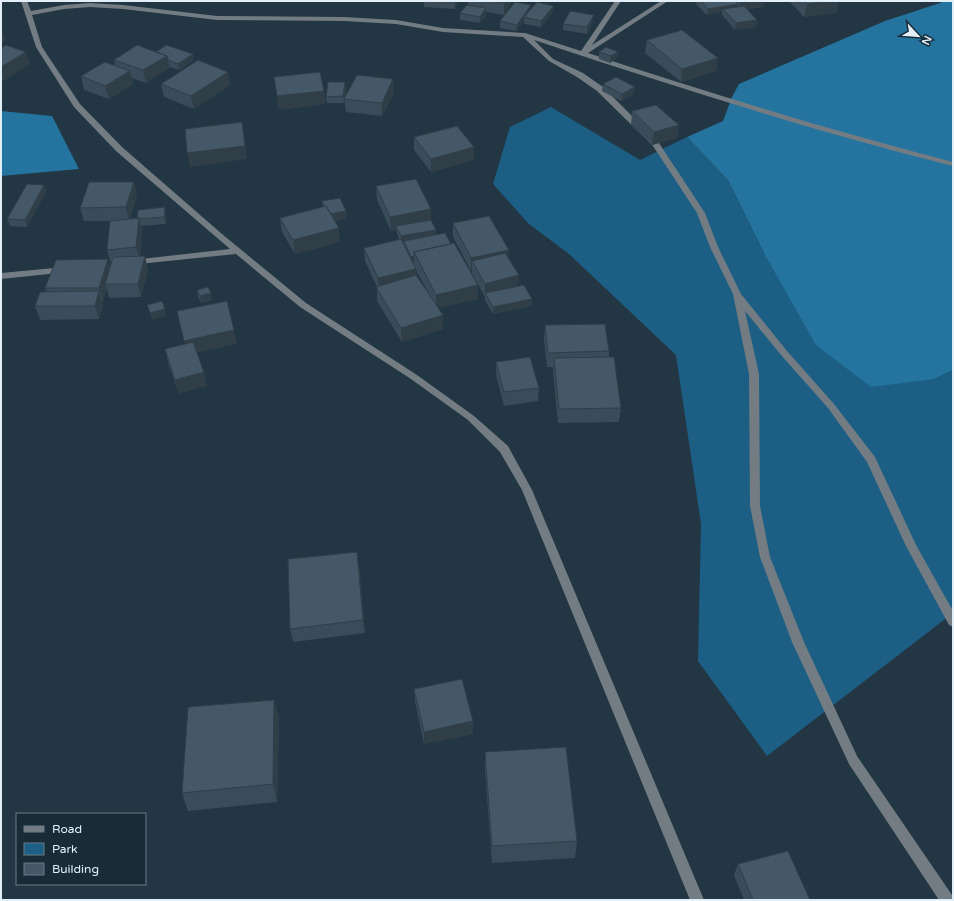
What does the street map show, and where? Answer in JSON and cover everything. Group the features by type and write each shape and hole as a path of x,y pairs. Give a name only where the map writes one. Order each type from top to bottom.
{"street":[{"path":"24,1 39,47 77,104 119,149 238,252 303,304 472,418 504,449 527,490 697,900"},
{"path":"582,54 618,1"},
{"path":"582,54 665,1"},
{"path":"28,14 64,6 90,5 123,7 217,18 344,19 396,22 443,30 525,35 681,86 869,142 953,164"},
{"path":"525,35 551,60 580,75 600,89 656,145 701,213 714,247 737,294 784,353 831,406 871,460 911,546 953,622"},
{"path":"121,264 238,252"},
{"path":"1,276 74,269"},
{"path":"737,294 754,374 754,506 765,557 798,642 853,760 947,900"}],"green space":[{"path":"551,107 640,160 687,137 728,180 764,253 934,379 953,370 953,613 767,756 698,661 701,524 676,355 569,254 529,224 493,184 510,127"}],"shaded area":[{"path":"946,1 953,1 953,370 934,379 871,387 816,345 764,253 728,180 687,137 723,121 732,97 739,84 885,21"},
{"path":"1,111 52,116 79,169 1,176"}],"building":[{"path":"493,1 505,1 504,3"},
{"path":"701,1 735,1 738,4 708,9"},
{"path":"738,1 758,1 740,3"},
{"path":"804,1 831,1 807,4"},
{"path":"515,2 531,5 517,25 500,21"},
{"path":"537,2 554,6 541,21 524,17"},
{"path":"467,5 486,8 480,17 460,13"},
{"path":"744,6 757,20 736,23 723,9"},
{"path":"570,11 594,15 587,27 563,24"},
{"path":"682,30 718,58 682,69 647,40"},
{"path":"6,45 26,52 1,67 1,48"},
{"path":"137,45 167,56 143,70 114,60"},
{"path":"166,45 193,54 178,64 168,60 167,56 156,52"},
{"path":"606,47 618,52 611,56 599,52"},
{"path":"198,60 228,72 191,96 161,84"},
{"path":"105,62 130,71 105,86 81,76"},
{"path":"320,72 324,91 277,96 274,77"},
{"path":"357,75 393,79 382,103 344,99"},
{"path":"616,77 635,87 622,94 603,84"},
{"path":"328,82 345,82 343,96 326,97"},
{"path":"656,105 679,125 654,132 632,111"},
{"path":"242,122 245,146 187,153 185,129"},
{"path":"457,126 474,147 431,159 414,137"},
{"path":"416,179 431,209 390,217 376,186"},
{"path":"89,182 134,182 126,207 80,208"},
{"path":"27,184 44,185 25,220 7,219"},
{"path":"340,198 346,211 331,214 322,201"},
{"path":"326,206 339,228 293,240 280,218"},
{"path":"165,207 164,217 137,219 138,210"},
{"path":"489,216 509,250 471,258 453,223"},
{"path":"139,218 136,247 107,250 110,221"},
{"path":"431,220 436,230 401,236 396,226"},
{"path":"445,233 451,244 414,252 414,256 411,257 404,241"},
{"path":"401,239 416,269 378,278 364,248"},
{"path":"454,243 478,285 436,295 414,252"},
{"path":"505,253 519,275 485,284 472,261"},
{"path":"145,256 138,284 105,284 113,257"},
{"path":"108,259 99,288 45,288 56,260"},
{"path":"416,275 443,315 401,328 376,287"},
{"path":"524,285 532,299 493,307 485,293"},
{"path":"208,287 211,293 200,296 197,290"},
{"path":"99,291 95,306 35,306 40,292"},
{"path":"162,301 165,309 150,313 147,305"},
{"path":"227,301 234,330 184,341 177,311"},
{"path":"605,324 609,351 548,353 545,325"},
{"path":"193,342 204,372 175,380 165,349"},
{"path":"530,357 539,388 504,392 496,362"},
{"path":"614,357 621,408 559,409 554,358"},
{"path":"357,552 363,620 290,629 288,559"},
{"path":"462,679 473,721 424,732 414,689"},
{"path":"274,700 273,784 182,793 188,707"},
{"path":"566,747 577,841 492,846 485,752"},
{"path":"788,851 810,900 753,900 738,864"}]}
